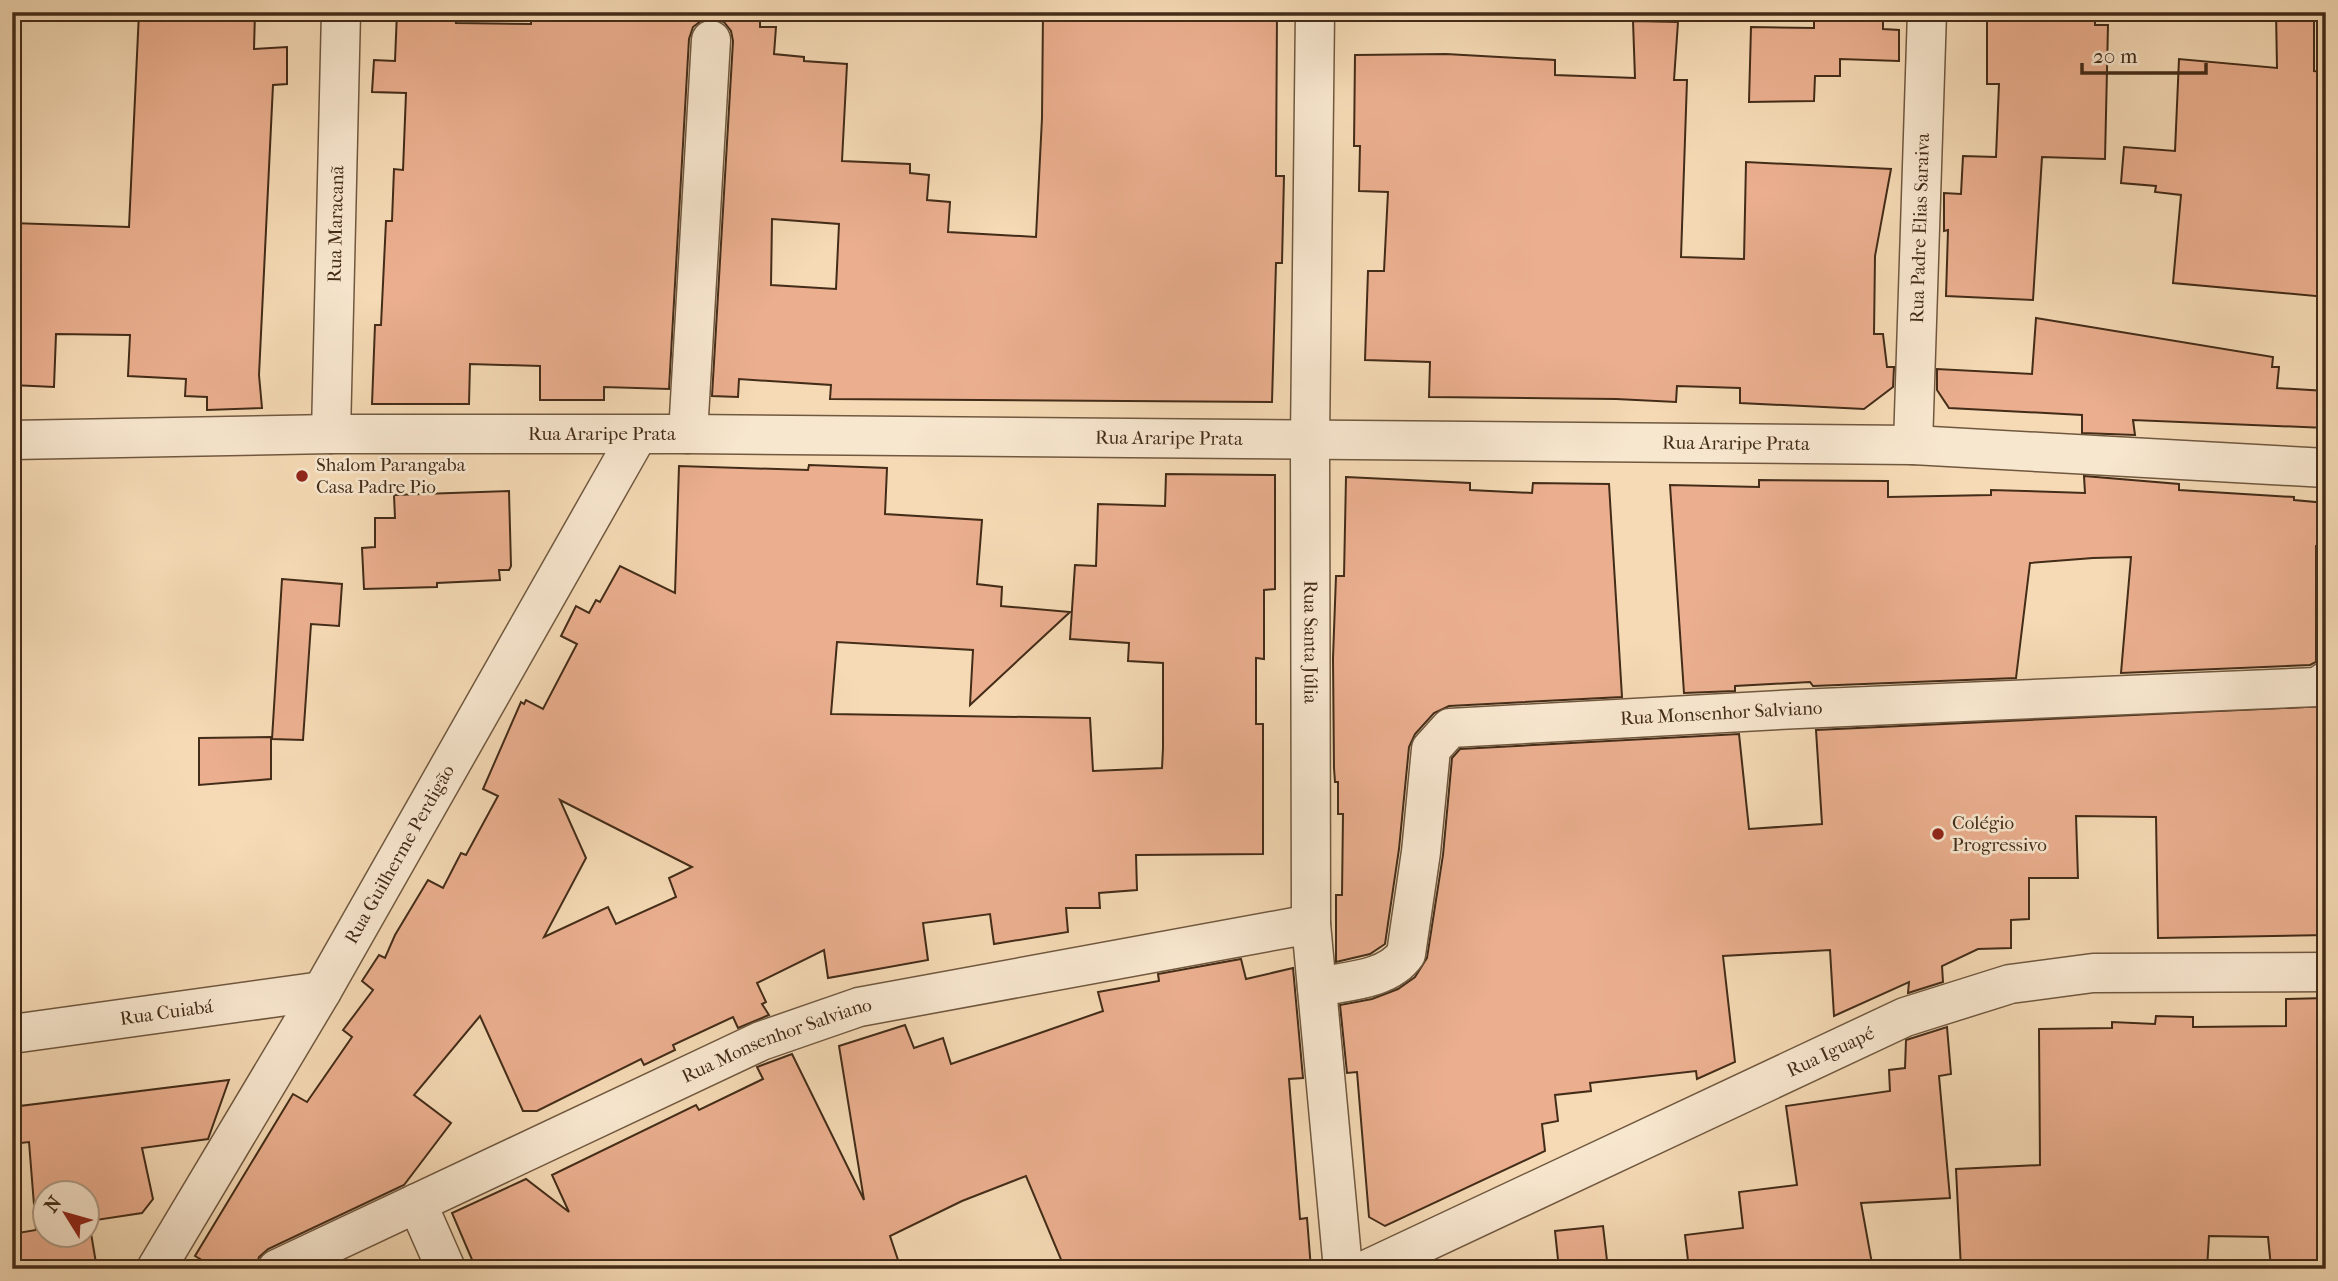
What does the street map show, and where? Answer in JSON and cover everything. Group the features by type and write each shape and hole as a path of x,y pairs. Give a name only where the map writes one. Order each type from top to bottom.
{"street":[{"name":"Rua Maracanã","path":"331,434 341,12"},
{"name":"Rua Santa Júlia","path":"1315,12 1310,439 1311,924 1343,1269"},
{"name":"Rua Padre Elias Saraiva","path":"1913,445 1927,12"},
{"path":"688,434 711,40"},
{"name":"Rua Araripe Prata","path":"12,440 331,434 688,434 1913,445 2326,468"},
{"name":"Rua Guilherme Perdigão","path":"156,1269 322,991 637,436"},
{"name":"Rua Monsenhor Salviano","path":"1317,987 1386,971 1398,966 1406,954 1421,852 1431,749 1450,729 1798,709 2317,687 2326,681"},
{"name":"Rua Monsenhor Salviano","path":"277,1269 761,1041 859,1007 1311,924"},
{"name":"Rua Iguapé","path":"1368,1269 1905,1017 2010,984 2093,973 2326,972"},
{"name":"Rua Cuiabá","path":"12,1034 322,991"},
{"path":"417,1203 446,1269"}],"building":[{"path":"139,12 255,12 254,49 287,47 287,84 273,85 259,375 262,408 207,410 207,397 185,396 186,379 128,376 130,335 56,334 54,387 12,385 12,223 129,227"},
{"path":"397,12 457,12 456,23 531,24 531,12 760,12 760,27 776,27 774,54 804,57 804,61 847,64 842,161 910,164 910,173 929,175 927,200 950,202 948,232 1036,237 1042,118 1043,12 1277,12 1276,176 1284,176 1282,263 1276,263 1272,402 830,399 831,385 739,379 738,397 712,396 733,41 731,31 724,22 712,18 693,27 689,39 669,389 604,387 604,400 540,400 540,366 470,364 469,404 372,404 375,325 381,325 386,221 392,221 394,169 403,170 406,93 372,92 374,60 395,61","holes":["772,219 839,224 836,289 771,285"]},
{"path":"1814,12 1883,12 1883,29 1899,30 1899,61 1840,59 1840,76 1815,76 1814,101 1749,102 1751,27 1814,28"},
{"path":"1987,12 2095,12 2095,25 2108,25 2105,159 2042,157 2033,300 1946,296 1948,230 1944,231 1944,193 1961,194 1963,156 1996,157 1999,84 1987,84"},
{"path":"2276,12 2314,12 2314,71 2326,72 2326,297 2173,283 2181,195 2155,192 2156,186 2121,183 2124,147 2175,151 2179,59 2277,68"},
{"path":"1633,21 1678,22 1674,80 1687,80 1681,257 1744,259 1746,162 1891,169 1875,256 1874,334 1883,334 1887,367 1894,367 1893,387 1864,409 1740,403 1740,388 1677,386 1676,402 1429,397 1430,362 1365,360 1368,271 1384,271 1388,192 1359,191 1360,146 1354,146 1355,55 1446,54 1555,60 1555,75 1635,78"},
{"path":"2036,318 2273,357 2272,367 2279,367 2277,388 2326,391 2326,428 2133,420 2135,435 2082,433 2082,415 1949,408 1937,390 1937,369 2032,374"},
{"path":"809,465 887,468 885,514 982,520 977,584 1002,587 1001,606 1070,612 970,705 973,650 837,642 831,714 1090,718 1093,771 1162,768 1163,748 1163,663 1128,661 1129,643 1070,639 1075,565 1096,566 1098,504 1165,506 1166,474 1275,475 1275,589 1264,590 1264,659 1256,658 1256,724 1263,724 1263,854 1136,855 1137,890 1099,893 1100,908 1066,908 1068,932 994,944 990,914 923,923 928,960 828,978 824,950 757,983 766,1002 762,1004 769,1015 738,1028 733,1017 673,1045 675,1050 644,1065 641,1059 537,1111 523,1111 480,1016 414,1095 451,1123 404,1185 268,1249 259,1257 255,1269 217,1269 195,1256 293,1094 307,1102 352,1037 343,1030 373,990 362,981 379,955 385,958 395,935 428,880 443,888 461,853 466,855 498,796 483,789 521,702 524,704 526,700 543,709 577,644 561,636 576,606 589,613 596,600 600,602 620,566 675,593 679,466 808,470","holes":["560,800 692,867 669,878 676,897 616,924 608,907 544,937 586,858"]},
{"path":"2084,476 2179,484 2179,490 2294,497 2294,500 2326,503 2326,546 2316,546 2316,662 2310,665 2121,673 2131,557 2093,558 2030,563 2016,678 1813,686 1810,682 1735,686 1735,691 1684,693 1670,485 1759,487 1759,480 1888,481 1888,497 1991,495 1991,490 2085,493"},
{"path":"1346,477 1470,483 1470,490 1532,493 1533,483 1609,484 1622,697 1449,706 1434,713 1415,734 1409,747 1399,849 1385,944 1370,954 1336,962 1336,895 1342,895 1343,814 1338,814 1338,782 1335,782 1334,768 1333,658 1336,576 1344,576"},
{"path":"509,491 511,566 509,570 499,570 500,580 437,583 437,587 364,589 362,548 375,547 375,518 395,518 394,495"},
{"path":"282,579 342,584 339,626 311,624 303,740 272,739"},
{"path":"2326,706 2326,935 2158,938 2156,817 2076,816 2078,878 2029,878 2029,919 2011,920 2011,948 1978,949 1942,966 1943,982 1908,993 1909,982 1834,1016 1830,950 1723,956 1735,1062 1697,1079 1696,1071 1590,1083 1591,1091 1555,1095 1558,1121 1542,1124 1545,1151 1385,1226 1369,1217 1357,1072 1347,1073 1340,1005 1372,999 1398,989 1415,977 1427,958 1443,855 1452,758 1460,749 1739,734 1749,829 1822,824 1816,730"},
{"path":"271,737 271,779 199,785 199,738"},
{"path":"1241,959 1246,979 1293,968 1303,1078 1289,1079 1300,1219 1307,1218 1311,1269 1065,1269 1026,1176 962,1201 890,1236 901,1269 476,1269 452,1213 526,1179 569,1212 552,1175 696,1105 699,1110 763,1079 757,1067 792,1054 864,1200 839,1046 905,1025 914,1048 943,1038 951,1064 1103,1011 1098,992 1159,981 1158,974"},
{"path":"2326,998 2326,1224 2318,1224 2320,1262 2271,1267 2268,1237 2209,1236 2207,1269 1961,1269 1956,1169 2040,1165 2039,1029 2112,1028 2112,1022 2155,1024 2156,1016 2193,1017 2193,1027 2286,1026 2286,999"},
{"path":"1947,1027 1951,1074 1939,1076 1950,1198 1861,1203 1873,1269 1689,1269 1685,1235 1743,1228 1739,1192 1797,1185 1786,1106 1890,1091 1889,1070 1905,1068 1906,1040"},
{"path":"229,1080 208,1139 142,1148 153,1199 142,1213 102,1219 102,1180 32,1180 29,1142 12,1144 12,1107"},
{"path":"1603,1226 1608,1269 1559,1269 1555,1231"},
{"path":"32,1231 32,1250 94,1250 97,1269 12,1269 12,1234"}],"place":[{"name":"Shalom Parangaba Casa Padre Pio","path":"302,476"},
{"name":"Colégio Progressivo","path":"1938,834"}]}
